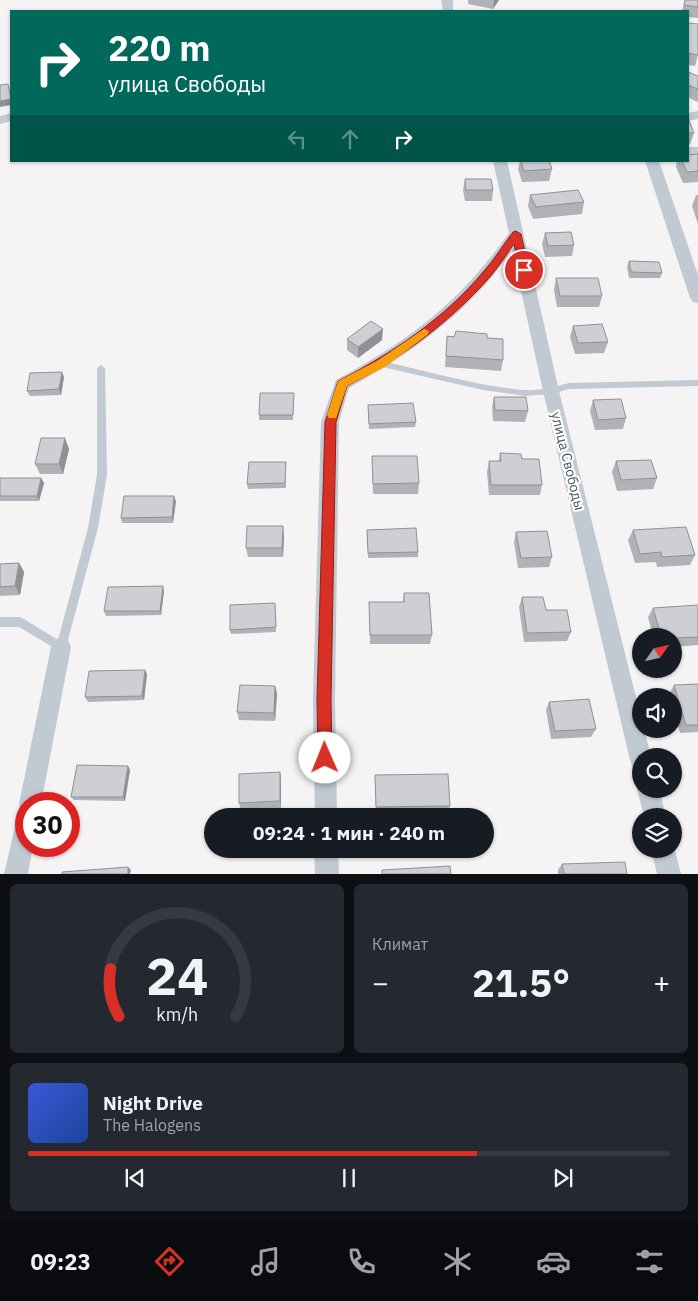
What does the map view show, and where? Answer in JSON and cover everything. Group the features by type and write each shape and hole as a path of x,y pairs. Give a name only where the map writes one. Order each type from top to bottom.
{"street":[{"name":"улица Свободы","path":"500,162 551,391 638,748"},
{"path":"652,162 698,298"},
{"path":"326,808 324,700 330,422 342,384 381,364 440,321 486,276 516,234"},
{"path":"32,792 60,647"},
{"path":"16,874 19,857"},
{"path":"326,858 327,874"},
{"path":"665,858 669,874"}],"lane":[{"path":"381,364 483,387 525,393 551,391 569,386 698,383"},
{"path":"0,622 20,622 60,647 93,528 102,475 101,368"}],"building":[{"path":"685,0 698,0 698,7 684,5"},
{"path":"689,23 698,24 698,55 689,53"},
{"path":"689,72 698,76 698,89 689,85"},
{"path":"8,84 10,99 0,101 0,85"},
{"path":"689,120 694,133 689,133"},
{"path":"698,154 698,171 687,172 682,162 689,162 689,155"},
{"path":"521,162 549,162 552,169 524,171"},
{"path":"465,179 491,179 493,190 466,190"},
{"path":"578,190 584,202 536,207 530,195"},
{"path":"571,232 574,245 548,246 545,233"},
{"path":"629,261 659,262 662,273 631,272"},
{"path":"556,278 598,278 602,296 560,296"},
{"path":"371,321 383,329 358,347 347,339"},
{"path":"602,324 608,342 578,343 573,326"},
{"path":"456,331 487,334 487,338 503,339 503,360 446,356 447,336 454,337"},
{"path":"62,372 59,389 27,391 30,373"},
{"path":"260,393 294,393 293,415 259,415"},
{"path":"494,397 526,397 528,411 495,410"},
{"path":"621,399 626,418 598,420 593,400"},
{"path":"413,403 416,422 369,424 368,405"},
{"path":"41,438 65,438 59,464 35,464"},
{"path":"500,453 521,454 522,459 539,459 542,485 491,485 489,461 501,461"},
{"path":"372,456 417,456 419,483 373,484"},
{"path":"651,460 657,478 621,480 616,461"},
{"path":"249,462 286,462 285,483 247,484"},
{"path":"0,478 41,478 37,496 0,496"},
{"path":"124,496 174,496 172,517 121,518"},
{"path":"247,526 283,526 282,548 246,548"},
{"path":"686,527 695,555 662,557 661,552 640,554 633,530"},
{"path":"416,528 418,552 368,553 367,530"},
{"path":"547,531 552,557 521,558 516,532"},
{"path":"19,563 15,586 0,587 0,564"},
{"path":"163,586 160,611 104,611 108,587"},
{"path":"404,593 429,593 432,635 370,635 369,602 404,602"},
{"path":"522,597 543,597 546,610 567,610 571,632 527,633"},
{"path":"275,603 276,627 230,630 230,605"},
{"path":"698,605 698,637 682,638 682,628 659,628 653,608"},
{"path":"145,670 142,696 85,697 89,671"},
{"path":"698,684 698,725 686,725 682,712 682,688 675,688 674,685"},
{"path":"240,685 275,686 274,713 237,712"},
{"path":"589,699 596,729 555,731 549,702"},
{"path":"77,765 128,766 123,797 80,797 80,792 72,792"},
{"path":"280,772 280,801 239,803 239,774"},
{"path":"448,774 450,806 376,807 375,775"},
{"path":"625,862 627,874 564,874 562,864"},
{"path":"450,866 451,874 382,874 382,870"},
{"path":"128,867 128,874 62,874 62,872"}],"slow traffic":[{"path":"332,415 342,384 381,364 424,332"}],"route":[{"path":"325,758 324,700 330,422 342,384 381,364 440,321 486,276 516,234 524,270"}]}
